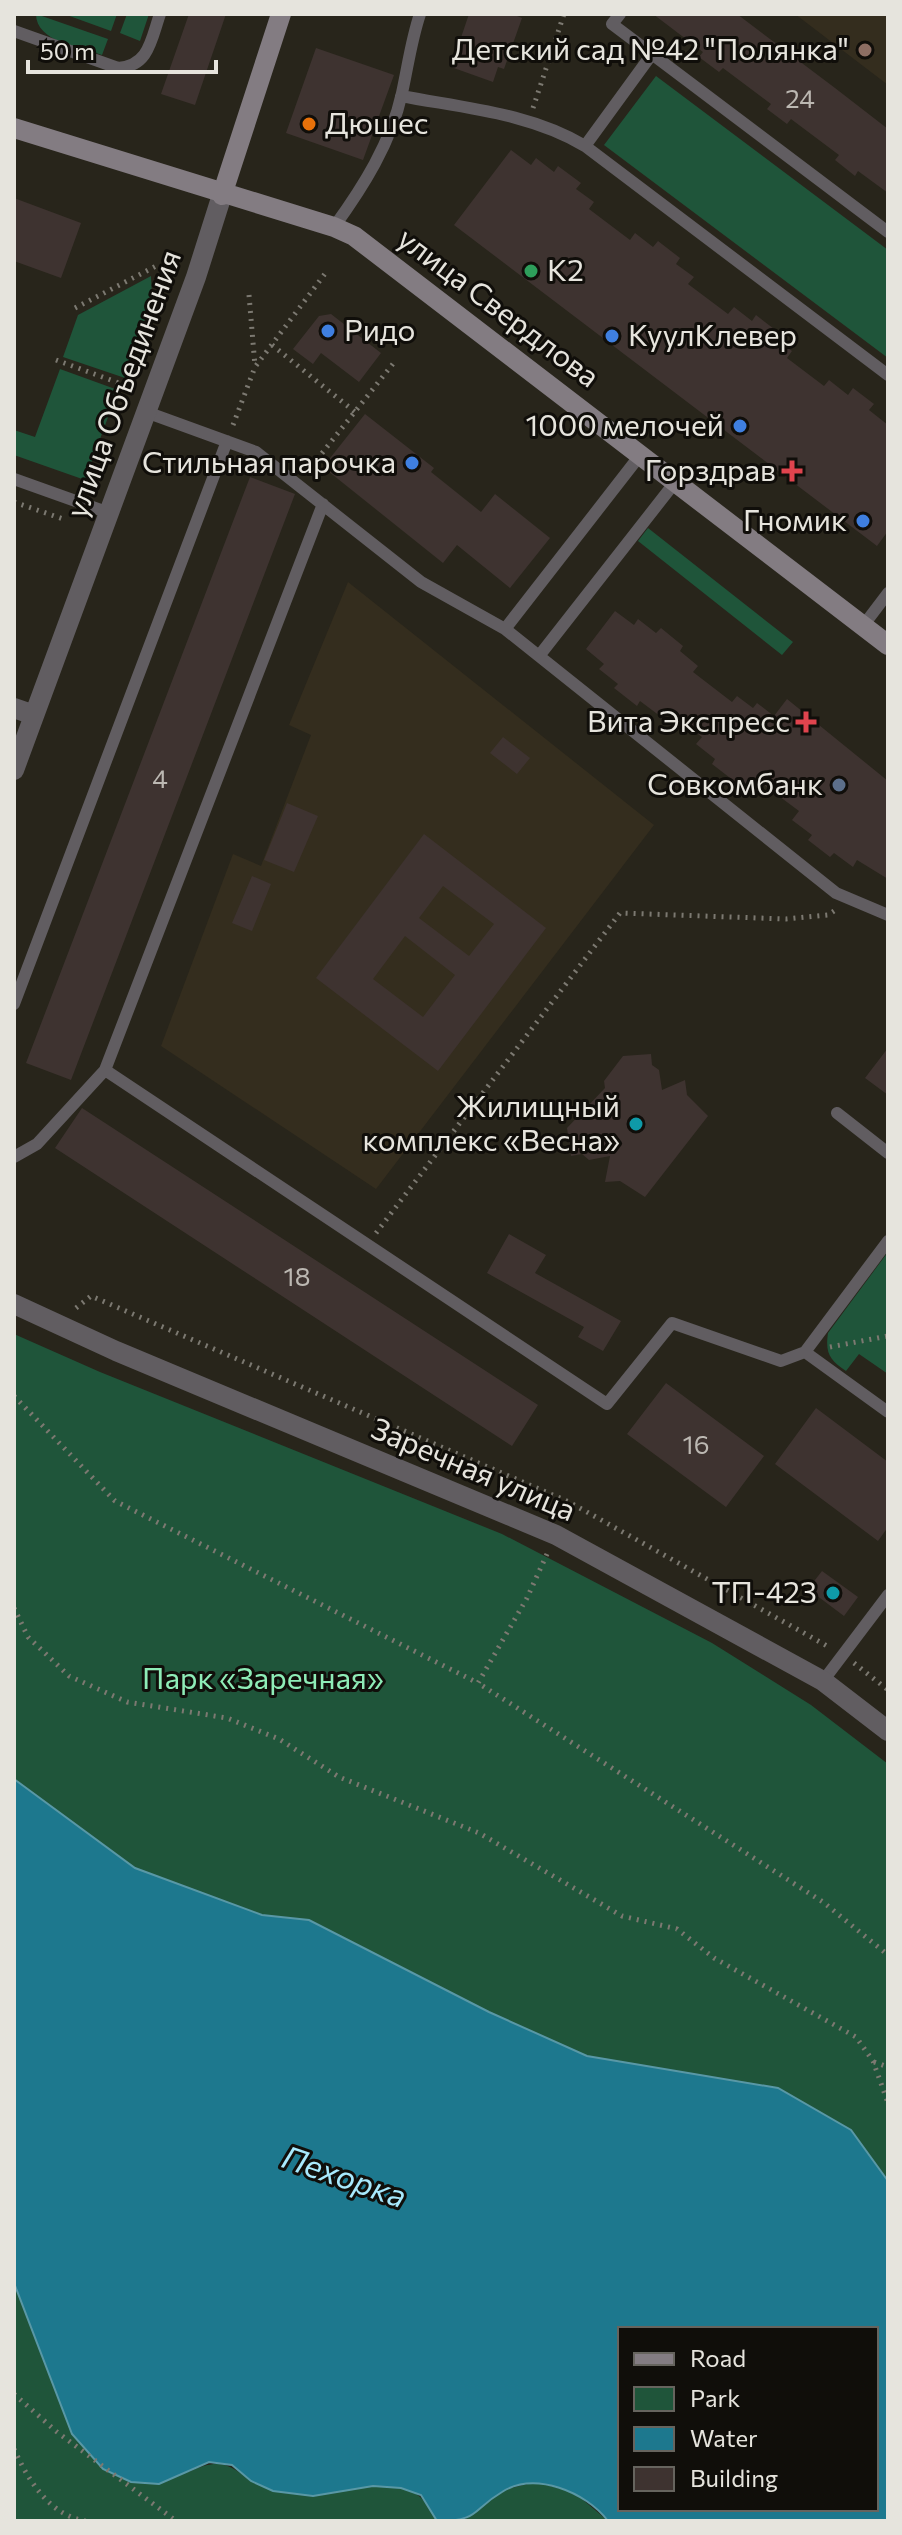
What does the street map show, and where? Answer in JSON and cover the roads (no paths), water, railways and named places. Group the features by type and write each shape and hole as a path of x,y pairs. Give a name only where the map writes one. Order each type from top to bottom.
{"main road":[{"name":"улица Объединения","path":"222,195 281,14"},
{"name":"улица Свердлова","path":"14,128 222,195 334,227 354,236 888,645"}],"street":[{"name":"улица Объединения","path":"14,770 222,195"},
{"path":"14,708 34,715"},
{"name":"Заречная улица","path":"14,1304 556,1535 823,1681 888,1731"}],"lane":[{"path":"14,31 118,68 134,67 145,58 160,14"},
{"path":"334,227 369,180 401,96 408,49 420,14"},
{"path":"620,14 612,24 888,232"},
{"path":"585,146 652,54"},
{"path":"401,96 529,120 557,130 585,146 888,375"},
{"path":"146,412 256,452 421,582 505,629 848,900 888,915"},
{"path":"14,1004 227,441"},
{"path":"505,629 641,454"},
{"path":"14,479 109,513"},
{"path":"539,656 676,481"},
{"path":"14,1157 37,1144 105,1070 323,504"},
{"path":"863,626 888,593"},
{"path":"105,1070 607,1404 672,1323 781,1361 805,1352 888,1241"},
{"path":"837,1113 888,1153"},
{"path":"805,1352 888,1412"},
{"path":"823,1681 888,1595"}],"water":[{"name":"Пехорка","path":"14,1779 135,1868 262,1915 309,1920 489,2012 587,2056 778,2088 851,2130 888,2181 888,2521 608,2521 587,2501 573,2494 544,2484 529,2484 502,2492 468,2517 437,2521 421,2495 401,2488 373,2486 313,2496 273,2491 251,2481 232,2465 209,2462 159,2484 131,2482 103,2469 72,2434 14,2283"}],"place":[{"name":"Детский сад №42 \"Полянка\"","path":"865,50"},
{"name":"Дюшес","path":"309,124"},
{"name":"К2","path":"531,271"},
{"name":"Ридо","path":"328,331"},
{"name":"КуулКлевер","path":"612,336"},
{"name":"1000 мелочей","path":"740,426"},
{"name":"Стильная парочка","path":"412,463"},
{"name":"Горздрав","path":"792,471"},
{"name":"Гномик","path":"863,521"},
{"name":"Вита Экспресс","path":"806,722"},
{"name":"Совкомбанк","path":"839,785"},
{"name":"Жилищный комплекс «Весна»","path":"636,1124"},
{"name":"ТП-423","path":"833,1593"}],"park label":[{"name":"Парк «Заречная»","path":"263,1679"}]}
